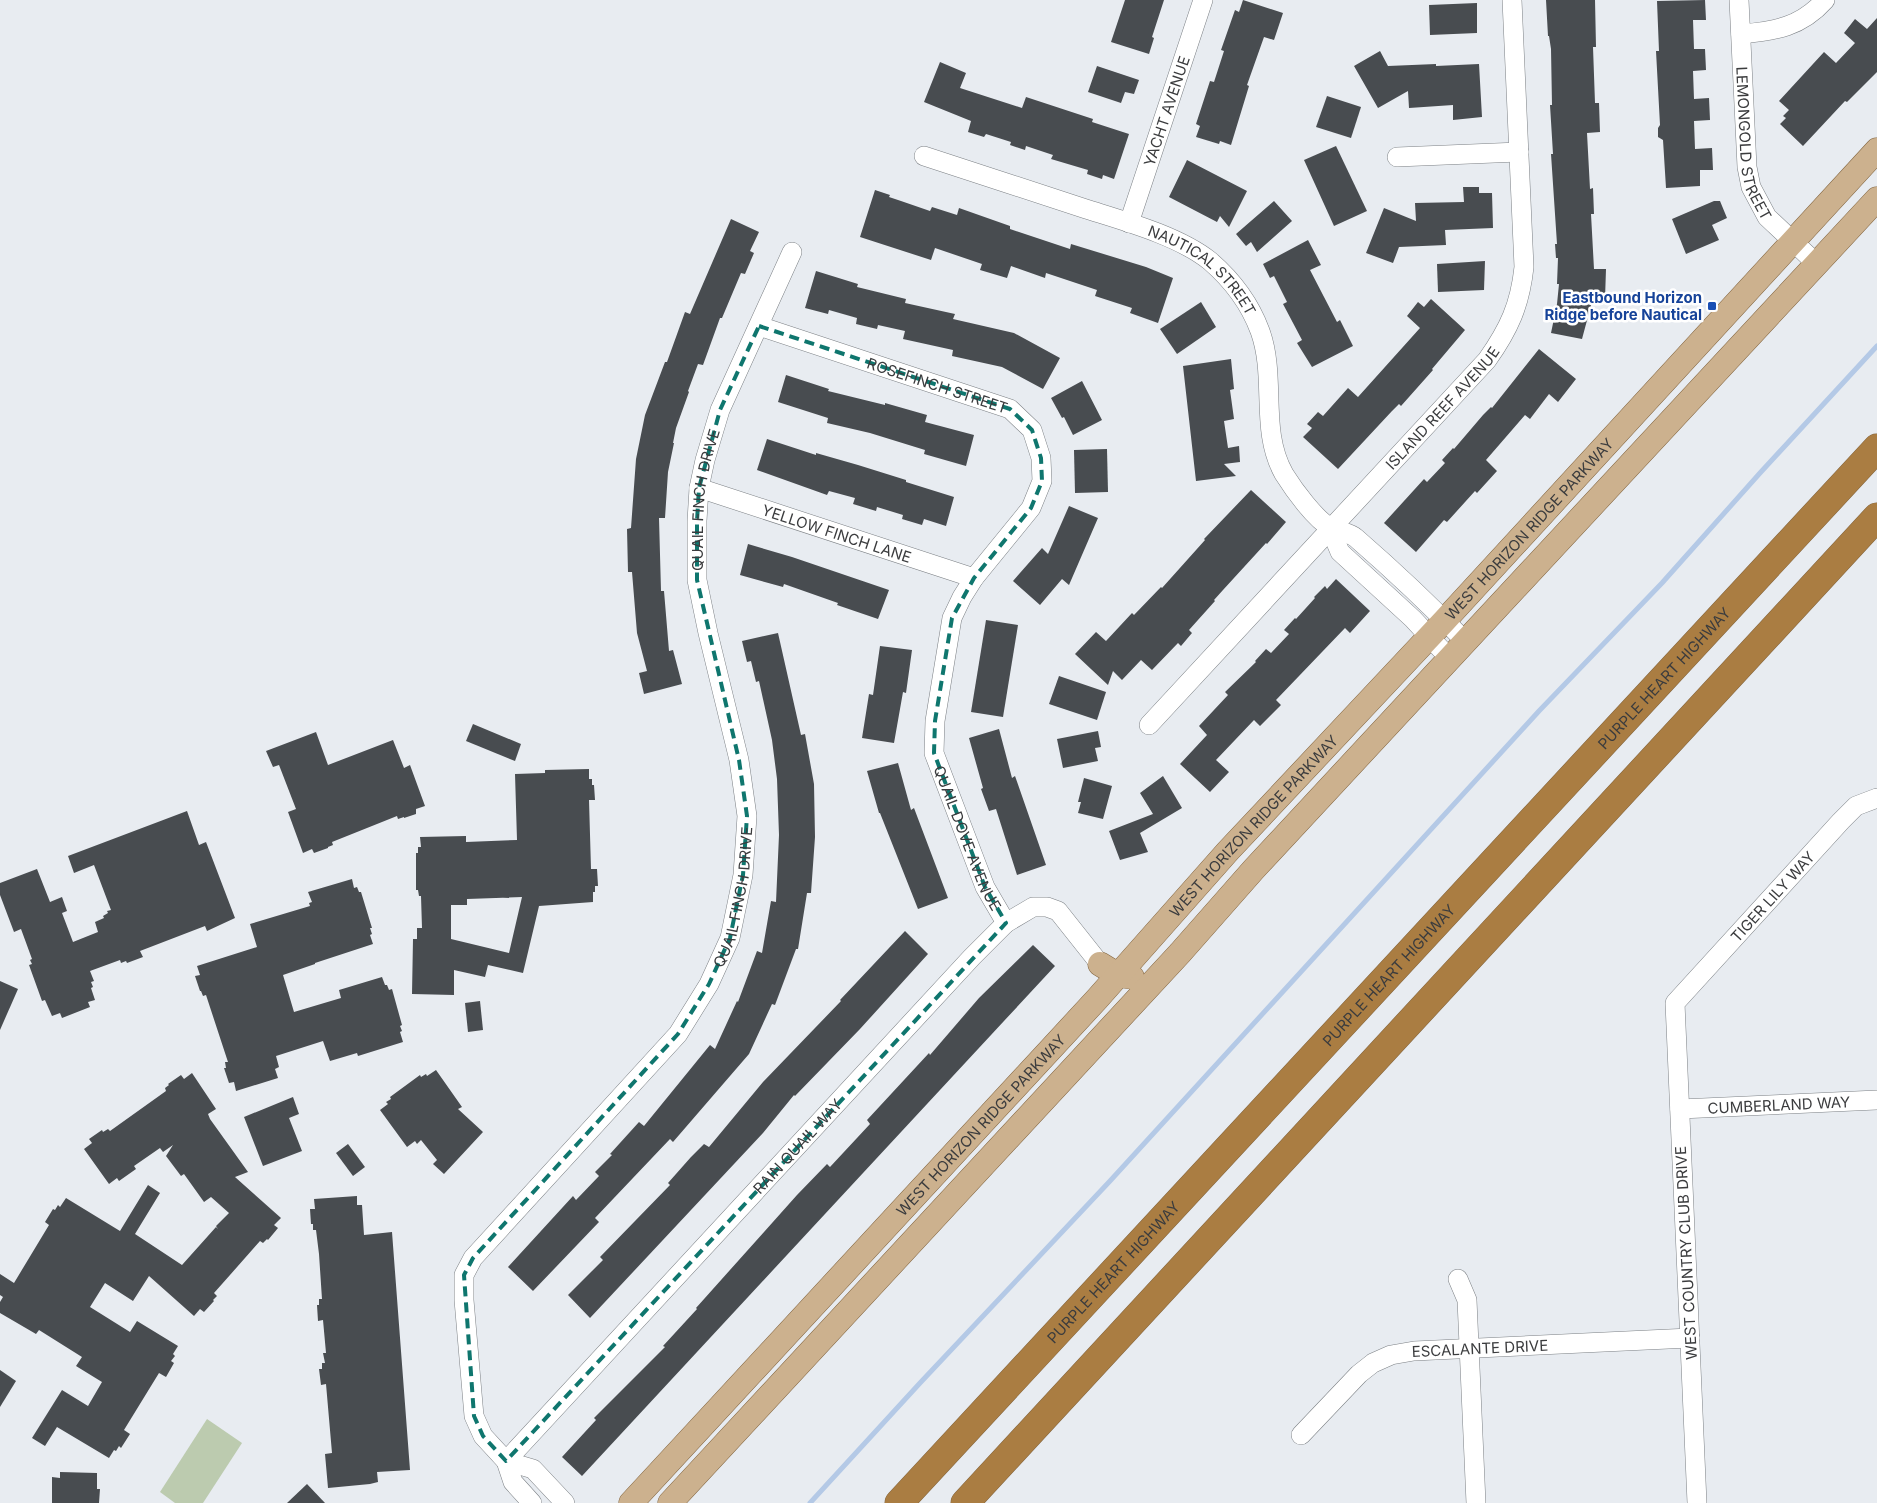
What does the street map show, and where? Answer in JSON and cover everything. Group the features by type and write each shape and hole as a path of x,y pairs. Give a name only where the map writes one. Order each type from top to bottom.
{"highway":[{"name":"PURPLE HEART HIGHWAY","path":"899,1503 1877,448"},
{"path":"965,1503 1877,517"}],"main road":[{"name":"WEST HORIZON RIDGE PARKWAY","path":"631,1503 1097,999 1109,969 1228,851 1437,629 1877,150"},
{"name":"WEST HORIZON RIDGE PARKWAY","path":"670,1503 1664,427 1818,265 1877,199"},
{"path":"1109,969 1135,977 1180,953"}],"street":[{"name":"YACHT AVENUE","path":"1129,223 1203,0"},
{"name":"ISLAND REEF AVENUE","path":"1149,726 1330,528 1488,360 1504,336 1515,312 1521,290 1524,267 1512,0"},
{"name":"LEMONGOLD STREET","path":"1739,0 1747,167 1751,187 1767,216 1818,265"},
{"path":"1741,34 1785,28 1807,17 1825,0"},
{"path":"1397,157 1519,152"},
{"name":"NAUTICAL STREET","path":"924,156 1129,223 1191,248 1209,260 1238,291 1251,311 1260,332 1267,360 1270,431 1283,473 1299,497 1330,528 1354,536 1437,629 1450,659"},
{"name":"QUAIL FINCH DRIVE","path":"532,1503 513,1482 506,1461 483,1436 474,1416 464,1300 464,1275 473,1258 678,1034 709,984 730,938 743,875 747,816 739,760 697,580 699,488 720,410 792,252"},
{"name":"ROSEFINCH STREET","path":"759,326 1010,409 1032,430 1041,458 1042,481 1031,508"},
{"name":"YELLOW FINCH LANE","path":"699,488 974,578"},
{"name":"QUAIL DOVE AVENUE","path":"1006,923 985,887 934,753 935,721 952,618 974,578 1031,508"},
{"name":"NAUTICAL STREET","path":"1437,629 1466,642"},
{"name":"TIGER LILY WAY","path":"1675,1003 1841,821 1856,806 1877,798"},
{"name":"RAIN QUAIL WAY","path":"506,1461 1006,923 1033,907 1047,907 1058,911 1109,969"},
{"name":"WEST COUNTRY CLUB DRIVE","path":"1675,1003 1697,1503"},
{"name":"CUMBERLAND WAY","path":"1680,1109 1877,1100"},
{"path":"1458,1278 1467,1300 1476,1503"},
{"name":"ESCALANTE DRIVE","path":"1302,1435 1359,1374 1373,1362 1392,1355 1414,1351 1690,1338"},
{"path":"506,1461 533,1469 565,1503"}],"highlighted area":[{"path":"759,326 1010,409 1032,430 1041,458 1042,481 1031,508 974,578 952,618 935,721 934,753 985,887 1006,923 506,1461 483,1436 474,1416 464,1275 473,1258 678,1034 709,984 730,938 743,875 747,816 739,760 697,580 697,521 699,488 720,410"}],"green space":[{"path":"207,1419 242,1443 203,1503 175,1503 160,1492"}],"building":[{"path":"1125,0 1164,0 1152,37 1154,38 1149,54 1111,42"},
{"path":"1243,0 1283,13 1274,40 1264,37 1247,85 1249,86 1231,145 1220,141 1219,144 1196,137 1200,126 1196,124 1210,81 1214,82 1224,51 1221,50 1235,10 1239,12"},
{"path":"1546,0 1595,0 1596,47 1593,47 1595,103 1599,103 1600,132 1587,133 1590,189 1593,188 1594,214 1591,214 1594,269 1606,269 1605,299 1593,298 1582,339 1551,333 1559,284 1557,284 1558,258 1556,258 1555,244 1557,244 1551,154 1553,154 1550,105 1552,105 1551,49 1548,36"},
{"path":"1705,0 1706,20 1693,20 1694,49 1705,49 1706,70 1693,71 1694,99 1709,98 1710,120 1694,121 1695,149 1712,148 1713,170 1700,170 1700,186 1666,188 1663,140 1658,137 1660,125 1656,51 1659,51 1657,1"},
{"path":"1477,3 1477,33 1430,35 1429,5"},
{"path":"1877,18 1877,72 1847,102 1845,101 1803,146 1780,124 1786,118 1783,116 1789,110 1779,101 1824,52 1836,63 1855,43 1844,33 1855,19 1867,29"},
{"path":"1380,51 1388,66 1479,64 1482,117 1453,120 1453,105 1409,108 1408,91 1378,108 1354,66"},
{"path":"940,62 966,73 960,88 1022,108 1026,97 1093,119 1092,122 1129,134 1114,179 1103,175 1102,179 1087,174 1088,170 1051,159 1053,155 1026,146 1025,150 1010,145 1011,142 986,134 984,137 968,132 971,121 924,102"},
{"path":"1097,66 1139,80 1134,94 1125,92 1121,103 1088,92"},
{"path":"1327,96 1361,107 1351,138 1316,127"},
{"path":"1336,146 1367,211 1334,226 1304,160"},
{"path":"1187,160 1247,191 1229,227 1220,216 1217,222 1169,197"},
{"path":"1463,187 1479,187 1479,193 1492,193 1493,228 1445,230 1446,245 1399,247 1393,263 1366,253 1384,208 1416,221 1415,203 1464,202"},
{"path":"875,190 890,195 889,197 930,211 932,207 957,215 959,208 1010,226 1010,229 1070,249 1071,244 1146,267 1173,278 1158,323 1130,313 1132,308 1095,296 1097,290 1046,273 1045,278 1011,266 1007,278 980,270 982,264 935,248 931,260 860,237"},
{"path":"1274,201 1292,221 1257,252 1251,242 1246,246 1236,234"},
{"path":"1714,201 1720,201 1727,218 1712,225 1719,240 1686,254 1672,219"},
{"path":"731,219 759,232 750,251 754,253 745,274 741,273 722,318 720,318 703,365 698,364 688,391 673,443 668,472 665,518 659,518 661,591 664,591 669,651 673,650 682,684 644,694 639,673 647,671 637,633 632,572 628,572 627,529 631,528 636,459 645,415 665,362 667,362 685,312 690,314"},
{"path":"1308,240 1321,265 1310,270 1337,322 1340,320 1353,346 1312,367 1297,343 1302,340 1283,304 1287,302 1274,276 1270,278 1263,264"},
{"path":"1485,261 1484,290 1438,292 1437,264"},
{"path":"816,271 858,284 857,287 906,299 905,303 955,314 953,319 1014,333 1060,358 1043,389 1002,367 952,356 953,350 903,339 905,331 878,325 877,329 856,324 857,318 829,310 828,314 805,308"},
{"path":"1431,299 1465,330 1401,406 1399,404 1338,469 1303,437 1312,428 1307,424 1318,412 1323,416 1348,388 1358,397 1420,328 1407,316 1418,302 1424,307"},
{"path":"1201,302 1216,327 1177,354 1160,329"},
{"path":"1539,349 1576,379 1558,402 1549,394 1530,419 1525,415 1486,460 1497,471 1477,493 1475,491 1447,522 1444,520 1416,552 1384,523 1424,479 1427,482 1445,463 1442,460 1483,415 1492,408"},
{"path":"1231,359 1234,389 1230,390 1234,419 1224,421 1228,448 1239,446 1240,462 1224,464 1236,476 1196,481 1183,366"},
{"path":"786,375 829,389 828,391 885,405 885,403 927,415 925,422 974,435 966,466 924,454 925,450 870,433 827,423 828,418 778,402"},
{"path":"1082,381 1102,420 1073,435 1051,398"},
{"path":"767,439 816,455 816,453 858,465 954,497 946,526 924,519 922,525 902,519 903,515 877,507 876,511 853,504 855,498 829,491 827,495 757,470"},
{"path":"1107,449 1108,492 1075,493 1074,450"},
{"path":"1251,490 1286,522 1214,600 1189,630 1192,633 1181,646 1178,643 1152,670 1141,660 1122,680 1113,671 1108,685 1075,654 1096,632 1106,641 1132,613 1134,615 1162,588 1204,539"},
{"path":"1069,506 1098,518 1069,585 1062,579 1040,605 1013,581 1042,548 1048,554"},
{"path":"748,544 889,590 878,619 784,584 783,587 740,575"},
{"path":"1336,579 1370,611 1350,633 1345,628 1276,700 1281,705 1260,726 1254,720 1216,760 1229,772 1210,792 1180,764 1207,735 1199,726 1228,695 1225,692 1256,662 1266,649 1271,653 1289,634 1284,630 1325,586 1327,589"},
{"path":"986,620 1018,625 1003,717 971,712"},
{"path":"778,633 801,735 805,734 814,784 815,837 811,893 807,893 798,949 796,949 775,1005 772,1004 749,1054 673,1142 670,1139 595,1218 599,1222 533,1291 508,1267 573,1196 576,1200 599,1176 595,1172 612,1155 610,1154 639,1122 644,1126 710,1045 715,1049 738,1002 757,951 762,953 771,901 776,902 779,835 777,779 772,740 759,681 756,682 751,661 747,662 742,641"},
{"path":"880,646 912,650 906,693 903,692 894,743 862,738 869,694 873,695"},
{"path":"1059,676 1106,692 1097,720 1049,704"},
{"path":"473,724 521,744 515,761 466,741"},
{"path":"999,729 1012,778 1015,776 1046,865 1017,875 996,809 989,811 981,789 983,788 969,738"},
{"path":"1098,731 1101,747 1095,748 1098,761 1063,768 1057,739"},
{"path":"316,732 328,765 393,740 404,768 410,765 425,806 416,809 416,814 398,819 397,816 332,842 333,845 328,848 314,853 312,849 303,853 288,812 296,809 279,765 273,767 266,751"},
{"path":"898,763 911,810 914,808 948,898 918,909 879,813 867,771"},
{"path":"589,769 589,779 592,779 592,785 594,785 595,800 589,800 591,869 597,869 598,886 595,886 595,892 593,892 593,902 539,906 523,973 488,965 485,977 454,970 454,995 412,994 413,939 417,939 417,928 422,928 421,896 419,896 418,890 416,890 416,853 418,853 418,847 421,847 420,837 466,836 466,842 517,840 515,774 545,773 545,770","holes":["522,897 509,953 451,939 451,905 467,905 467,899"]},
{"path":"1163,776 1182,808 1140,833 1148,852 1120,860 1109,831 1153,814 1140,793"},
{"path":"1084,778 1112,786 1103,819 1078,813 1081,802 1078,802"},
{"path":"187,811 199,845 206,842 235,918 207,931 205,926 140,951 143,957 127,963 126,961 121,963 120,960 90,971 94,981 91,982 93,987 91,988 95,1000 88,1002 90,1007 62,1018 60,1013 52,1016 45,1000 42,1001 29,965 32,964 30,960 32,959 21,929 14,932 0,895 0,883 37,869 50,902 62,897 67,911 62,913 73,942 98,932 95,922 104,918 103,916 108,913 107,911 111,910 94,865 74,873 68,856"},
{"path":"352,879 354,888 357,887 359,892 361,892 372,928 370,928 372,934 370,935 373,944 283,975 294,1012 341,998 339,990 382,977 389,990 392,989 402,1025 400,1026 402,1031 400,1032 403,1042 358,1056 357,1053 330,1061 323,1041 276,1056 279,1067 275,1069 278,1078 236,1091 234,1082 229,1083 224,1068 226,1068 225,1062 228,1062 206,995 203,996 200,991 195,976 200,975 197,966 257,947 250,924 310,906 309,903 312,902 308,892"},
{"path":"905,931 928,954 860,1029 794,1095 763,1133 590,1318 568,1295 603,1260 600,1257 670,1185 668,1183 691,1157 704,1144 709,1147 763,1082"},
{"path":"1033,945 1055,966 582,1476 562,1457 596,1420 594,1418 665,1347 663,1346 797,1195 827,1164 830,1167 870,1124 867,1120 929,1053 930,1055 979,998"},
{"path":"0,981 18,989 0,1030"},
{"path":"480,1001 483,1030 468,1032 465,1003"},
{"path":"436,1070 462,1107 458,1109 483,1132 444,1174 433,1164 437,1160 421,1140 417,1144 415,1141 407,1147 380,1110 388,1104 386,1102 391,1099 390,1097 420,1075 421,1077 426,1074 427,1076"},
{"path":"192,1073 216,1109 208,1114 210,1119 248,1172 235,1177 281,1218 274,1225 278,1228 268,1240 263,1243 260,1241 214,1293 217,1296 204,1312 200,1309 194,1316 149,1276 133,1301 105,1283 90,1307 130,1332 137,1321 178,1346 173,1354 175,1356 171,1361 174,1363 166,1377 159,1373 124,1430 130,1434 121,1448 119,1446 116,1451 114,1450 109,1458 57,1427 45,1446 32,1438 62,1390 88,1406 102,1382 76,1366 82,1357 39,1330 36,1334 0,1313 0,1302 3,1297 0,1295 0,1274 14,1283 49,1225 45,1222 53,1209 55,1210 58,1205 60,1207 66,1198 120,1231 148,1185 160,1193 135,1234 182,1265 216,1227 218,1229 216,1226 229,1213 211,1197 204,1202 184,1174 181,1176 166,1156 173,1145 163,1152 160,1148 134,1166 136,1169 119,1181 117,1178 109,1184 84,1149 92,1143 89,1139 102,1130 103,1132 108,1129 110,1131 166,1091 165,1088 168,1084 181,1075 184,1079"},
{"path":"293,1097 299,1114 289,1118 302,1151 263,1166 244,1117"},
{"path":"348,1144 365,1167 353,1176 336,1153"},
{"path":"357,1196 357,1205 362,1205 364,1235 392,1232 410,1470 377,1472 378,1482 328,1488 325,1454 332,1453 326,1384 321,1385 319,1369 322,1369 322,1363 325,1363 323,1353 326,1353 323,1320 318,1321 317,1305 319,1305 319,1299 322,1299 319,1254 316,1230 313,1230 313,1224 311,1224 310,1209 315,1209 314,1199"},
{"path":"0,1370 16,1381 0,1407"},
{"path":"60,1472 97,1473 97,1489 100,1489 99,1503 52,1503 52,1477 60,1478"},
{"path":"307,1484 325,1503 287,1503"}],"waterway":[{"path":"810,1503 1110,1181 1539,711 1662,583 1877,346"}],"place":[{"name":"Eastbound Horizon Ridge before Nautical","path":"1712,306"}]}
